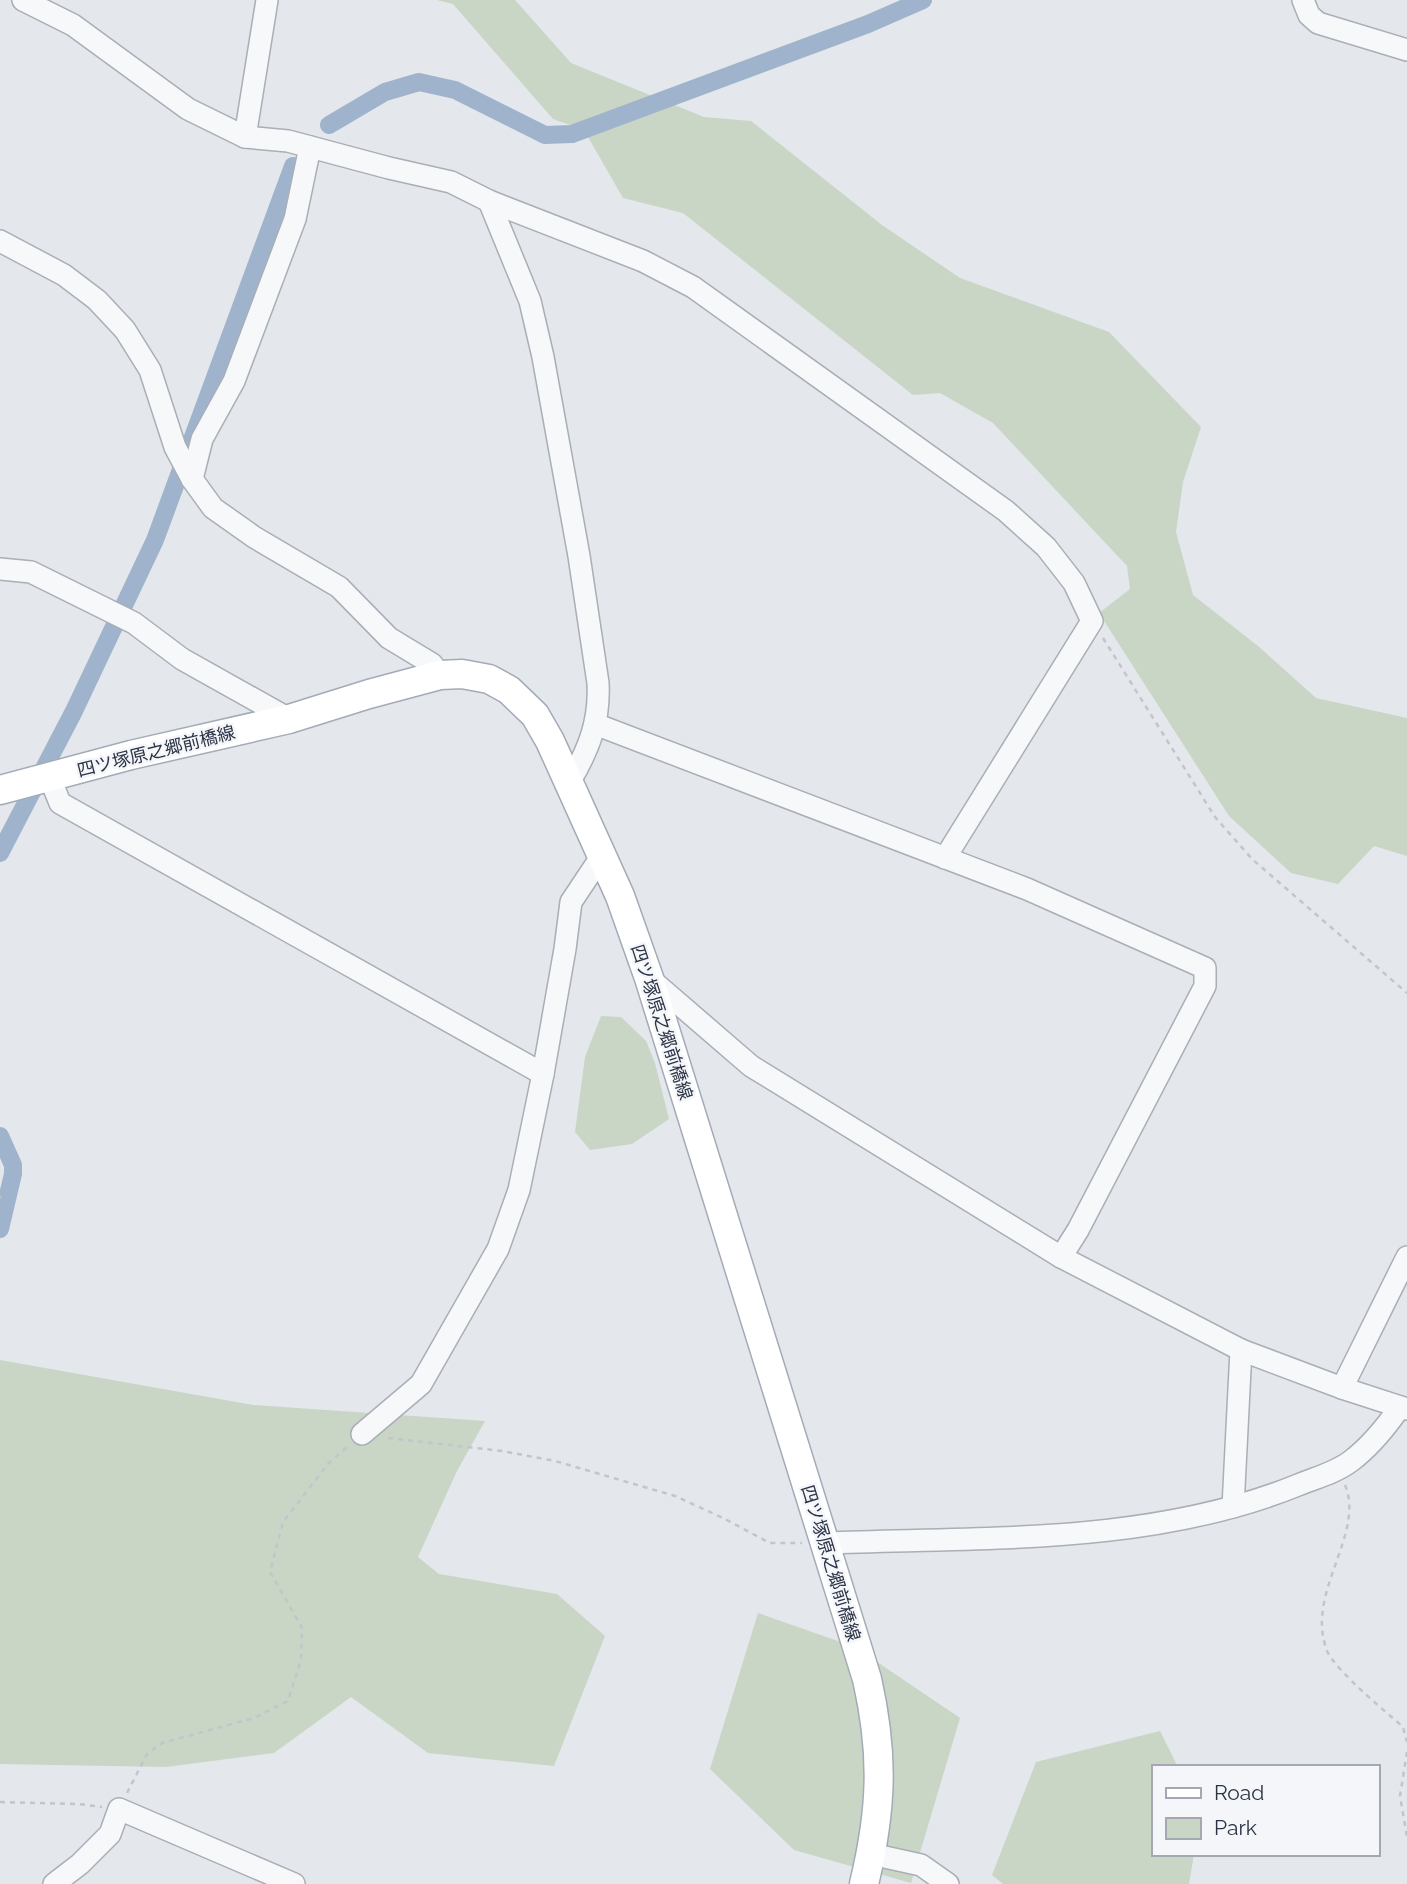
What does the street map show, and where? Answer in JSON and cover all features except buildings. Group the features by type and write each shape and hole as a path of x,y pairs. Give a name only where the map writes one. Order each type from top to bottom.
{"main road":[{"name":"四ツ塚原之郷前橋線","path":"30,783 131,755 289,719 440,675 462,674 489,679 509,691 535,715 570,781 603,854 649,978 867,1679 880,1769 871,1854 864,1884"}],"street":[{"path":"23,0 73,25 188,109 245,137 288,141 389,169 450,182 489,201 643,261 693,287 1006,511 1046,547 1074,583 1092,621 945,858"},
{"path":"245,137 267,0"},
{"path":"1303,0 1309,15 1318,23 1407,50"},
{"path":"192,480 202,439 234,381 295,219 310,147"},
{"path":"489,201 530,301 579,555 598,682 599,702 587,752 570,781"},
{"path":"0,241 64,275 97,300 125,330 150,370 175,447 192,480 213,508 254,537 339,587 389,638 432,664 440,675"},
{"path":"0,569 31,572 134,623 182,659 289,719"},
{"path":"594,724 1027,889 1205,968 1205,986 1078,1230 1061,1256"},
{"path":"30,783 60,803 543,1074"},
{"path":"362,1434 421,1384 498,1249 519,1189 543,1074 571,902 603,854"},
{"path":"649,978 751,1066 1061,1256 1241,1350 1404,1408 1380,1436 1339,1469 1233,1507 1164,1523 1065,1534 826,1543"},
{"path":"1342,1388 1407,1257"},
{"path":"1233,1507 1241,1350"},
{"path":"54,1884 80,1864 110,1834 119,1809 294,1884"},
{"path":"871,1854 921,1865 948,1884"}],"path":[{"path":"1092,621 1215,817 1252,859 1407,993"},
{"path":"0,1802 78,1804 119,1809 147,1754 162,1743 254,1718 288,1701 301,1660 302,1628 270,1572 283,1522 328,1464 362,1434 502,1451 555,1461 675,1496 770,1543 826,1543"},
{"path":"1339,1469 1350,1495 1350,1515 1323,1601 1321,1620 1326,1650 1337,1665 1403,1727 1407,1742"},
{"path":"1407,1752 1400,1796 1407,1837"}],"green space":[{"path":"437,0 515,0 571,63 704,117 751,121 882,225 960,278 1109,332 1201,427 1183,482 1176,532 1193,595 1258,646 1316,698 1407,718 1407,856 1374,846 1338,884 1291,873 1229,816 1099,613 1130,589 1127,566 993,423 940,393 913,395 683,213 623,198 584,130 553,119 453,4"},
{"path":"601,1016 621,1017 646,1041 655,1063 669,1119 632,1144 590,1150 575,1132 585,1057"},
{"path":"0,1360 253,1405 485,1421 457,1471 418,1557 439,1574 557,1594 605,1636 554,1766 428,1753 351,1697 274,1753 166,1767 0,1764"},
{"path":"758,1613 855,1647 960,1718 911,1883 794,1850 710,1769"},
{"path":"1160,1731 1177,1765 1152,1765 1152,1856 1194,1856 1189,1884 1003,1884 992,1875 1036,1762"}],"waterway":[{"path":"329,125 385,92 419,82 455,90 545,135 572,134 868,24 923,0"},
{"path":"0,853 74,711 155,540 293,166"},
{"path":"0,1136 13,1165 0,1229"}]}
